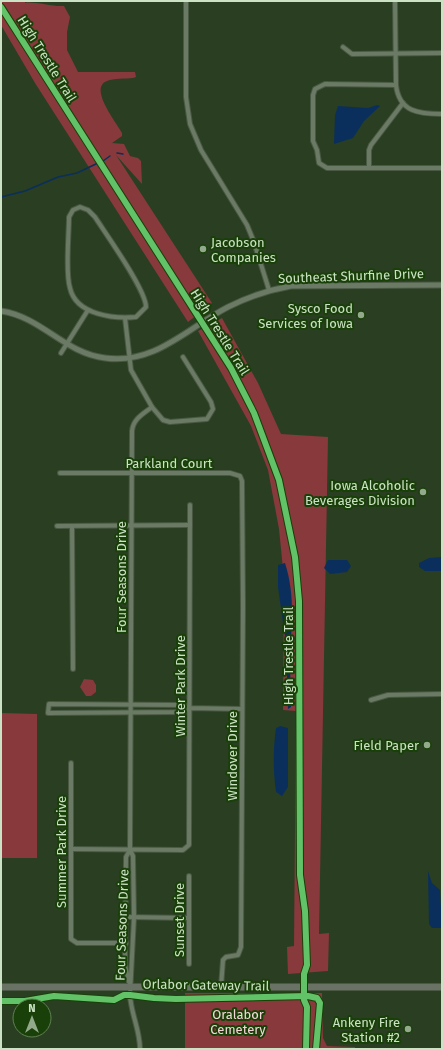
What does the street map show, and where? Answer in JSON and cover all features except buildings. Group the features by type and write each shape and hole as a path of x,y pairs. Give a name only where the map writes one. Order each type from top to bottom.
{"main road":[{"path":"1,987 442,987"}],"street":[{"path":"186,1 186,97 190,124 201,150 247,225 269,290"},
{"path":"395,1 395,53 396,84 398,95 403,103 417,112 442,114"},
{"path":"343,47 352,54 442,53"},
{"path":"396,84 325,84 318,86 314,91 313,141 317,150 319,163 327,168 442,168"},
{"path":"369,167 371,145 403,103"},
{"path":"80,207 88,210 95,217 144,294 146,307 142,313 136,317 125,318 106,317 88,310 70,289 69,217 73,210 80,207"},
{"name":"Southeast Shurfine Drive","path":"1,311 18,314 35,322 66,344 79,351 100,357 130,358 144,356 166,347 227,308 269,290 291,286 442,285"},
{"path":"61,353 88,310"},
{"path":"125,318 133,376 152,407 164,420 170,422 201,420 207,418 213,409 211,402 182,357"},
{"name":"Four Seasons Drive","path":"130,988 134,917 133,856 130,850 132,427 138,418 152,407"},
{"name":"Parkland Court","path":"60,473 132,472 235,474 240,476 243,485 243,514"},
{"name":"Winter Park Drive","path":"130,850 183,850 188,847 190,838 190,505"},
{"name":"Windover Drive","path":"221,987 223,960 226,957 238,954 241,948 243,514"},
{"path":"56,526 190,525"},
{"path":"72,526 73,668"},
{"path":"372,700 388,695 442,694"},
{"path":"190,708 183,712 48,713 49,704 130,704 183,706 190,708 242,709"},
{"name":"Summer Park Drive","path":"72,763 71,937 73,941 77,943 126,943"},
{"path":"71,849 130,850"},
{"name":"Four Seasons Drive","path":"130,850 126,857 125,965 130,988"},
{"name":"Sunset Drive","path":"189,876 189,964"},
{"path":"126,917 189,918"},
{"path":"130,988 131,1008 138,1031 140,1049"}],"green space":[{"path":"1,1 25,1 25,3 64,6 70,17 67,32 67,50 78,72 135,72 136,77 133,78 107,81 102,85 102,98 122,133 122,136 112,143 124,144 130,156 138,158 141,161 142,184 116,155 212,303 188,322 35,83 1,25"},
{"path":"222,318 258,383 281,434 328,437 319,934 329,933 328,971 288,974 287,947 294,946 296,711 283,710 284,579 279,529 268,470 251,426 198,331"},
{"path":"84,679 93,680 96,685 96,692 91,696 86,696 80,687"},
{"path":"1,713 37,714 37,858 1,858"},
{"name":"Oralabor Cemetery","path":"185,993 322,993 323,1038 327,1046 355,1047 355,1049 185,1049"}],"water":[{"path":"377,105 380,106 364,121 353,138 334,144 335,115 338,106 368,108"},
{"path":"442,557 442,571 425,571 419,567 419,563 429,558"},
{"path":"328,560 347,560 351,566 347,572 330,574 324,568"},
{"path":"285,563 291,588 292,600 290,661 291,707 288,709 286,644 278,587 278,565"},
{"path":"280,726 288,728 288,787 282,796 276,792 274,768 276,728"},
{"path":"428,871 432,883 440,890 442,928 432,928 429,924"}],"waterway":[{"path":"117,153 123,154"},
{"path":"103,161 110,156"},
{"path":"1,197 25,191 58,177 77,173 98,163"}],"cycle path":[{"name":"High Trestle Trail","path":"1,7 231,368 254,413 279,480 295,557 299,601 300,875 305,911 307,965 304,974 304,1000 307,1007 306,1049"},
{"name":"Orlabor Gateway Trail","path":"1,1001 25,1001 54,996 114,1000 124,995 176,999 308,996 317,998 320,1003 316,1049"}],"place":[{"name":"Jacobson Companies","path":"203,249"},
{"name":"Sysco Food Services of Iowa","path":"361,315"},
{"name":"Iowa Alcoholic Beverages Division","path":"423,492"},
{"name":"Field Paper","path":"427,745"},
{"name":"Ankeny Fire Station #2","path":"408,1029"}]}
